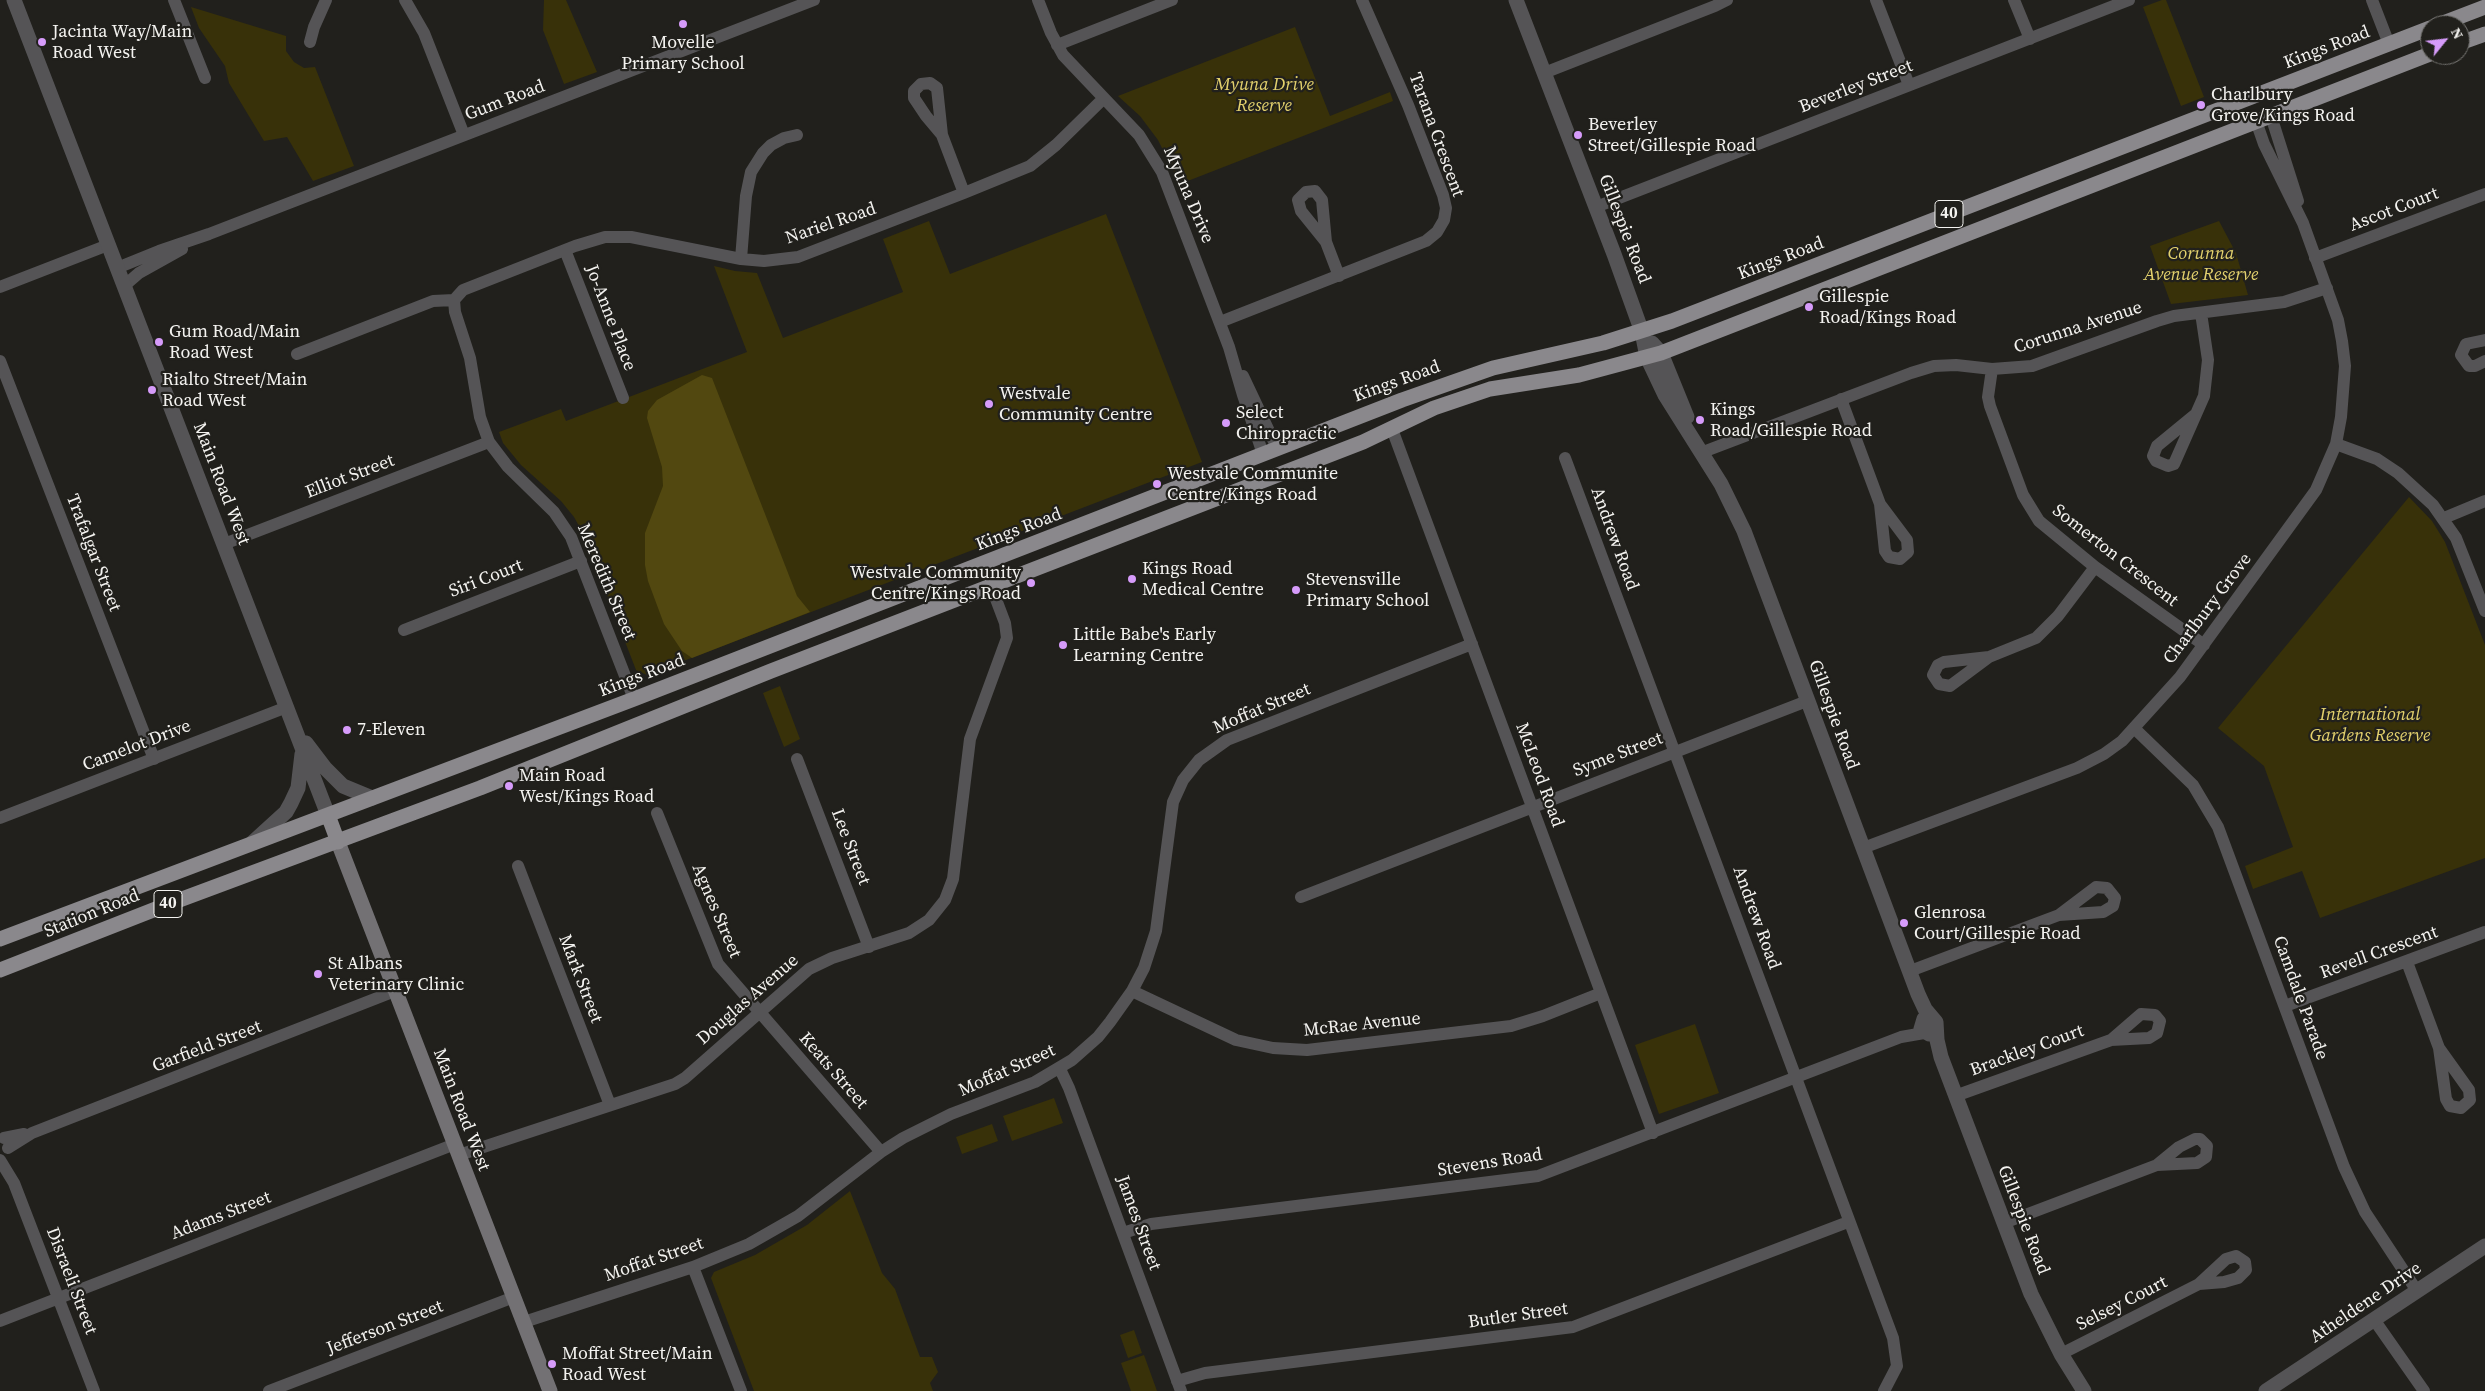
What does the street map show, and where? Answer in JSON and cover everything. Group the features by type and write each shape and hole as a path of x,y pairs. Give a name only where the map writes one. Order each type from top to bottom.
{"main road":[{"path":"2464,15 2485,7"},
{"name":"Kings Road","path":"328,815 634,699 1270,451 1493,368 1587,347 1642,332 2420,32"},
{"path":"2470,39 2485,34"},
{"path":"2389,44 2398,66"},
{"name":"Kings Road","path":"338,842 1282,474 1392,429 1420,414 1468,395 1512,385 1579,375 1654,355 2420,58"},
{"path":"2255,96 2270,116"},
{"path":"2255,96 2256,121"},
{"path":"1270,451 1282,474"},
{"path":"982,564 991,586"},
{"path":"634,699 644,722"},
{"path":"328,815 338,842"},
{"name":"Station Road","path":"0,939 328,815"},
{"name":"Station Road","path":"0,970 166,905 338,842"},
{"name":"Main Road West","path":"338,842 550,1391"}],"street":[{"name":"Main Road West","path":"14,0 328,815"},
{"path":"174,0 204,78"},
{"path":"310,42 314,26 326,0"},
{"path":"405,0 424,33 464,135"},
{"name":"Gum Road","path":"117,268 814,0"},
{"name":"Myuna Drive","path":"1038,0 1056,45 1070,64 1139,135 1154,157 1220,322 1243,396 1270,451"},
{"path":"1056,45 1172,0"},
{"name":"Tarana Crescent","path":"1220,322 1426,241 1441,226 1446,208 1443,195 1412,113 1362,0"},
{"name":"Gillespie Road","path":"1516,0 1642,332 1703,452 1732,504 1756,558 1807,700 1910,971 1927,1027 1941,1057 2031,1294 2061,1354 2084,1391"},
{"path":"1544,73 1727,0"},
{"path":"1876,0 1909,86"},
{"path":"2014,0 2030,39"},
{"name":"Beverley Street","path":"1596,207 2129,0"},
{"path":"2372,0 2389,44"},
{"name":"Nariel Road","path":"454,300 462,290 565,250 605,238 631,237 741,259 764,261 798,257 1015,174 1042,157 1104,98"},
{"name":"Charlbury Grove","path":"2270,116 2297,196 2303,223"},
{"name":"Charlbury Grove","path":"1863,848 2077,768 2104,754 2135,729 2204,645 2316,490 2336,444 2342,408 2344,366 2339,327 2303,223 2264,144 2256,121"},
{"path":"741,259 746,196 751,172 763,153 771,145 784,138 797,135"},
{"path":"942,135 964,194"},
{"name":"Ascot Court","path":"2316,258 2485,194"},
{"name":"Gum Road","path":"124,286 139,273 209,234"},
{"path":"1326,242 1339,276"},
{"path":"0,287 108,245"},
{"name":"Jo-Anne Place","path":"565,250 623,398"},
{"name":"Corunna Avenue","path":"1703,452 1841,399 1934,366 1956,365 1992,369 2016,369 2032,366 2157,321 2284,302 2327,288"},
{"path":"296,354 432,301 454,300"},
{"name":"Meredith Street","path":"454,300 455,312 470,358 480,417 489,442 508,467 554,512 571,537 634,699"},
{"path":"2196,414 2204,396 2207,381 2208,360 2201,313"},
{"path":"2485,340 2466,344 2461,355 2469,366 2475,366 2485,361"},
{"name":"Trafalgar Street","path":"0,360 154,759"},
{"name":"Somerton Crescent","path":"1992,369 1988,397 1990,406 2023,495 2039,521 2051,533 2094,567 2204,645"},
{"path":"1841,399 1880,504"},
{"name":"McLeod Road","path":"1392,429 1653,1133"},
{"name":"Elliot Street","path":"224,544 489,442"},
{"path":"2336,444 2377,459 2398,473 2419,490 2444,518 2467,561 2485,611"},
{"name":"Andrew Road","path":"1565,458 1897,1352 1895,1373 1884,1391"},
{"path":"2444,518 2485,500"},
{"name":"Siri Court","path":"404,630 581,561"},
{"path":"1989,657 2020,646 2047,629 2094,567"},
{"name":"Douglas Avenue","path":"457,1150 675,1084 685,1078 820,962 909,933 929,920 945,900 954,879 970,738 1007,638 1005,623 991,586"},
{"name":"Moffat Street","path":"524,1322 693,1267 771,1233 820,1200 881,1152 951,1114 1017,1089 1060,1068 1098,1037 1132,991 1144,968 1156,931 1173,802 1183,780 1199,760 1228,740 1472,644"},
{"name":"Syme Street","path":"1301,897 1807,700"},
{"name":"Camelot Drive","path":"0,818 287,707"},
{"path":"293,722 315,756 335,779 351,791 372,798"},
{"name":"Camdale Parade","path":"2135,729 2179,770 2205,803 2235,871 2354,1190 2418,1291"},
{"path":"251,844 286,812 293,800 300,777 302,748"},
{"name":"Lee Street","path":"797,759 870,947"},
{"name":"Agnes Street","path":"657,813 712,955 723,972 759,1013"},
{"name":"Mark Street","path":"518,866 610,1105"},
{"path":"1910,971 2059,916"},
{"name":"Revell Crescent","path":"2285,1006 2485,932"},
{"path":"2406,962 2439,1048"},
{"name":"Garfield Street","path":"2,1145 395,991"},
{"name":"McRae Avenue","path":"1132,991 1236,1040 1273,1048 1307,1050 1511,1026 1601,994"},
{"name":"Keats Street","path":"759,1013 881,1152"},
{"name":"Stevens Road","path":"1123,1233 1151,1224 1538,1176 1927,1027"},
{"name":"Brackley Court","path":"1956,1096 2111,1040"},
{"name":"James Street","path":"1060,1068 1070,1088 1179,1386"},
{"name":"Disraeli Street","path":"2,1145 14,1183 60,1298 94,1391"},
{"name":"Adams Street","path":"0,1321 457,1150"},
{"path":"2004,1223 2157,1165"},
{"name":"Butler Street","path":"1179,1386 1205,1373 1573,1327 1848,1222"},
{"name":"Atheldene Drive","path":"2266,1391 2485,1247"},
{"path":"693,1267 741,1391"},
{"name":"Selsey Court","path":"2061,1354 2199,1284"},
{"name":"Jefferson Street","path":"269,1391 514,1297"},
{"path":"2375,1321 2421,1390"}],"green space":[{"path":"544,0 566,0 597,72 564,84 543,30"},
{"path":"2166,0 2204,97 2181,106 2143,7"},
{"path":"191,7 286,36 286,51 294,62 304,68 315,67 354,166 313,181 287,137 264,141 229,83 225,66 199,28"},
{"name":"Myuna Drive Reserve","path":"1295,27 1330,116 1390,92 1393,101 1180,184 1158,140 1140,116 1118,96"},
{"path":"1106,214 1202,462 647,675 636,670 584,535 574,517 561,501 521,465 503,443 499,432 561,409 566,421 747,352 714,266 735,271 757,273 783,338 903,292 883,239 929,221 950,274"},
{"name":"Corunna Avenue Reserve","path":"2219,221 2236,253 2248,295 2171,304 2150,246"},
{"name":"International Gardens Reserve","path":"2409,497 2432,521 2445,542 2485,645 2485,858 2320,918 2302,871 2253,889 2245,866 2293,847 2264,766 2218,728"},
{"path":"780,686 800,739 784,747 763,693"},
{"path":"1695,1024 1719,1093 1659,1114 1635,1045"},
{"path":"1054,1098 1063,1123 1012,1141 1003,1116"},
{"path":"992,1124 998,1141 962,1154 956,1137"},
{"path":"850,1191 882,1273 895,1289 920,1357 932,1357 938,1372 930,1383 933,1391 754,1391 711,1278 714,1272 755,1255 807,1225"},
{"path":"1134,1330 1142,1353 1128,1358 1120,1335"},
{"path":"1144,1355 1157,1391 1131,1391 1121,1363"}],"shaded area":[{"path":"702,375 712,378 797,596 810,612 692,658 682,651 664,624 648,581 645,565 645,533 663,486 662,467 647,418 648,411 657,400"}],"place":[{"name":"Movelle Primary School","path":"683,24"},
{"name":"Jacinta Way/Main Road West","path":"42,42"},
{"name":"Charlbury Grove/Kings Road","path":"2201,105"},
{"name":"Beverley Street/Gillespie Road","path":"1578,135"},
{"name":"Gillespie Road/Kings Road","path":"1809,307"},
{"name":"Gum Road/Main Road West","path":"159,342"},
{"name":"Rialto Street/Main Road West","path":"152,390"},
{"name":"Westvale Community Centre","path":"989,404"},
{"name":"Kings Road/Gillespie Road","path":"1700,420"},
{"name":"Select Chiropractic","path":"1226,423"},
{"name":"Westvale Communite Centre/Kings Road","path":"1157,484"},
{"name":"Kings Road Medical Centre","path":"1132,579"},
{"name":"Westvale Community Centre/Kings Road","path":"1031,583"},
{"name":"Stevensville Primary School","path":"1296,590"},
{"name":"Little Babe's Early Learning Centre","path":"1063,645"},
{"name":"7-Eleven","path":"347,730"},
{"name":"Main Road West/Kings Road","path":"509,786"},
{"name":"Glenrosa Court/Gillespie Road","path":"1904,923"},
{"name":"St Albans Veterinary Clinic","path":"318,974"},
{"name":"Moffat Street/Main Road West","path":"552,1364"}]}
